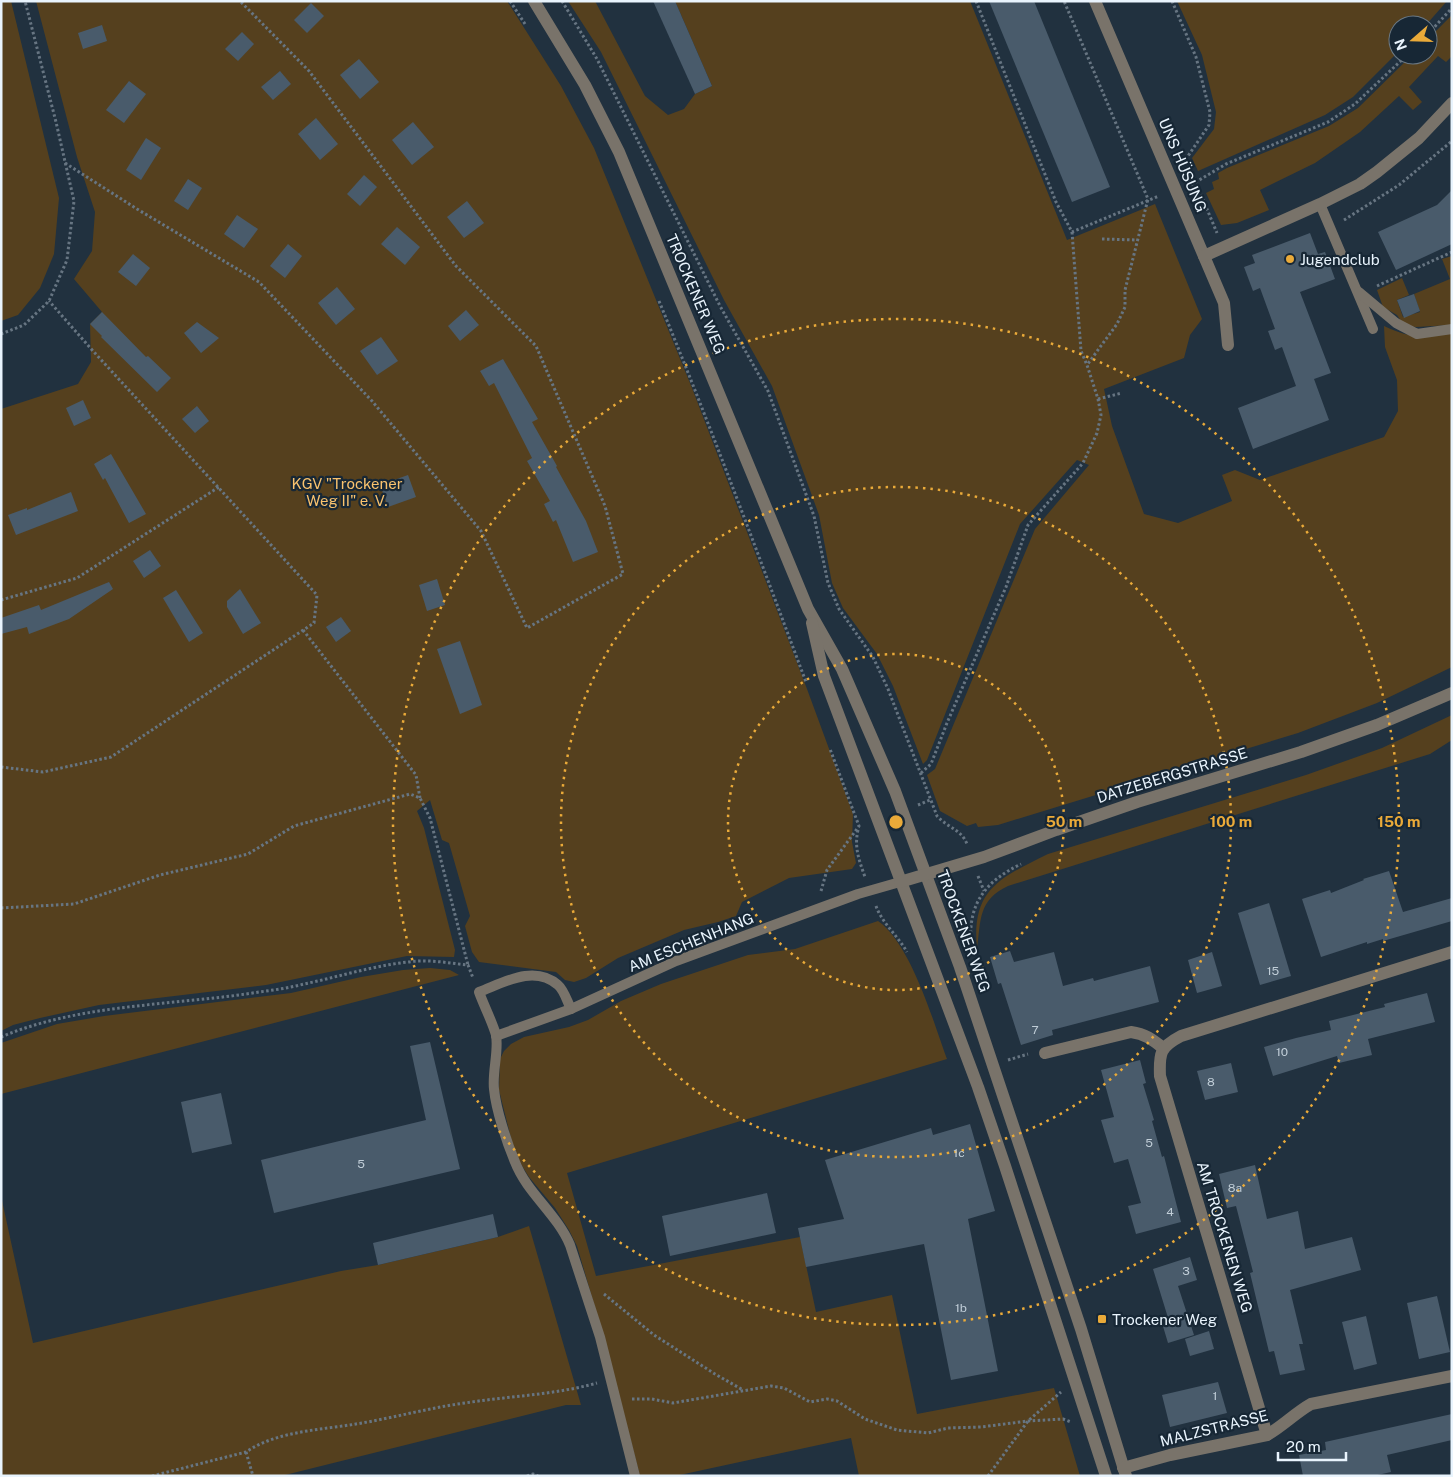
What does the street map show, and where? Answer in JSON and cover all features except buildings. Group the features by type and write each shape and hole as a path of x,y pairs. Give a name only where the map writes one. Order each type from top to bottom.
{"street":[{"name":"TROCKENER WEG","path":"534,1 586,85 619,152 808,609 842,669 895,791 963,976 1081,1329 1124,1472"},
{"name":"UNS HÜSUNG","path":"1095,1 1224,303 1228,345"},
{"path":"1204,256 1360,184 1419,138 1452,103"},
{"name":"TROCKENER WEG","path":"808,609 824,676 1006,1166 1106,1476"},
{"name":"DATZEBERGSTRASSE","path":"900,882 973,860 1137,802 1301,752 1377,725 1452,693"},
{"path":"1045,1053 1131,1032 1141,1033 1151,1038 1163,1048 1170,1041 1181,1036 1452,952"},
{"name":"AM TROCKENEN WEG","path":"1163,1048 1159,1058 1160,1076 1268,1435"},
{"name":"MALZSTRASSE","path":"1124,1472 1170,1455 1268,1435 1278,1430 1300,1410 1311,1404 1452,1376"}],"lane":[{"path":"1320,204 1373,329"},
{"path":"1358,291 1396,323 1417,334 1452,329"},
{"name":"AM ESCHENHANG","path":"496,1036 571,1009 676,961 858,894 900,882"},
{"path":"571,1009 557,984 547,978 538,976 530,975 510,979 479,992 496,1036 494,1089 505,1132 515,1163 523,1179 565,1232 600,1337 635,1476"}],"path":[{"path":"1,334 24,325 49,301 67,260 74,201 25,1"},
{"path":"65,163 137,209 259,282 372,401 481,531 527,628 622,574 605,506 536,346 456,266 309,71 240,1"},
{"path":"510,1 526,26"},
{"path":"562,1 598,59 720,306 768,391 814,516 828,583 839,609 873,657 888,689 937,816 944,824 964,835 984,891"},
{"path":"921,774 931,764 1006,587 1028,525 1082,463 1093,440 1101,415 1098,399 1081,351 1072,232 1056,202 976,1"},
{"path":"1064,1 1148,199 1125,290 1125,307 1117,324 1087,365"},
{"path":"1172,1 1196,57 1210,112 1209,125 1186,159 1223,248"},
{"path":"1438,23 1452,8"},
{"path":"1072,232 1148,199 1196,183 1226,164 1328,122 1355,104 1396,65"},
{"path":"1330,228 1399,185 1452,141"},
{"path":"1102,239 1137,240"},
{"path":"1358,291 1379,286 1452,252"},
{"path":"657,295 712,433 808,689"},
{"path":"1,767 43,772 111,757 314,623 317,595 49,301"},
{"path":"1098,399 1122,393"},
{"path":"1,600 77,578 219,487"},
{"path":"303,630 416,775 420,798 430,818 468,965 479,992"},
{"path":"816,909 827,870 859,826 828,744"},
{"path":"1,908 74,904 160,875 248,854 294,826 410,794 420,798"},
{"path":"1,1037 61,1018 120,1008 303,985 371,968 408,962 433,961 468,965"},
{"path":"1005,1061 1025,1055 1045,1053"},
{"path":"581,1278 617,1304 654,1335 743,1390"},
{"path":"152,1476 246,1452 259,1444 294,1434 463,1403 563,1391 610,1380"},
{"path":"615,1399 652,1399 673,1404 771,1386 784,1388 810,1402 828,1399 837,1401 865,1419 897,1430 928,1433 948,1428 981,1427 1028,1421 1063,1420 1076,1424"},
{"path":"988,1476 1028,1421 1066,1388"},
{"path":"246,1452 253,1476"},
{"path":"527,1476 533,1474 538,1476"}],"green space":[{"path":"1,1 11,1 59,198 54,254 40,288 18,315 1,321"},
{"name":"KGV \"Trockener Weg II\" e. V.","path":"36,1 507,1 561,86 594,148 692,388 853,814 852,842 856,863 852,869 789,878 742,902 736,916 684,930 618,958 586,978 574,982 565,980 556,972 479,962 472,952 465,926 470,916 449,843 442,840 430,800 417,811 424,828 455,950 454,957 407,956 266,985 99,1005 13,1025 1,1031 1,409 78,384 91,362 90,324 102,312 74,279 92,251 95,212 77,157"},
{"path":"568,1 595,1 645,96 668,115 684,109 695,94 712,86 675,1 970,1 1067,240 1155,204 1202,319 1190,335 1184,358 1104,389 1112,426 1144,514 1178,523 1232,501 1222,475 1235,470 1260,480 1384,437 1398,411 1397,380 1385,347 1384,326 1417,336 1452,332 1452,667 1377,703 1298,733 998,825 978,827 976,823 967,826 940,811 927,775 935,769 1035,529 1089,465 1077,460 1020,524 927,760 923,764 893,686 877,654 843,608 832,583 819,515 772,386 724,300 601,52"},
{"path":"1177,1 1447,1 1435,15 1388,15 1388,62 1353,97 1325,115 1198,171 1192,158 1214,129 1216,112 1202,55"},
{"path":"1452,15 1452,56 1446,62 1438,56 1438,29"},
{"path":"1402,65 1430,65 1409,87 1422,102 1413,110 1399,96 1360,132 1315,163 1260,190 1269,210 1237,223 1221,225 1206,193 1214,189 1212,182 1219,179 1218,173 1329,126 1358,108"},
{"path":"1452,256 1452,325 1408,326 1397,315 1383,307 1377,290 1402,278 1409,295 1397,300 1403,317 1420,312 1414,294 1450,279 1442,259"},
{"path":"1452,715 1452,740 1430,754 1008,886 998,892 986,904 981,920 977,949 976,929 979,912 984,899 992,888 1016,871 1048,854 1306,775 1382,748"},
{"path":"878,921 890,932 911,965 920,984 947,1059 567,1173 596,1276 800,1237 816,1312 892,1295 917,1414 1054,1388 1080,1476 859,1476 851,1438 675,1476 640,1476 604,1338 577,1246 555,1208 529,1177 519,1161 512,1142 499,1090 500,1059 504,1051 511,1044 524,1037 569,1027 588,1020 621,1001 661,984 748,955 795,949"},
{"path":"430,968 450,970 459,975 1,1094 1,1043 57,1024 104,1016 291,993 361,977 403,970"},
{"path":"1,1196 33,1343 341,1271 378,1265 498,1237 529,1226 581,1405 566,1405 281,1476 1,1476"}],"place":[{"name":"Jugendclub","path":"1290,259"},
{"name":"Trockener Weg","path":"1102,1319"}]}
